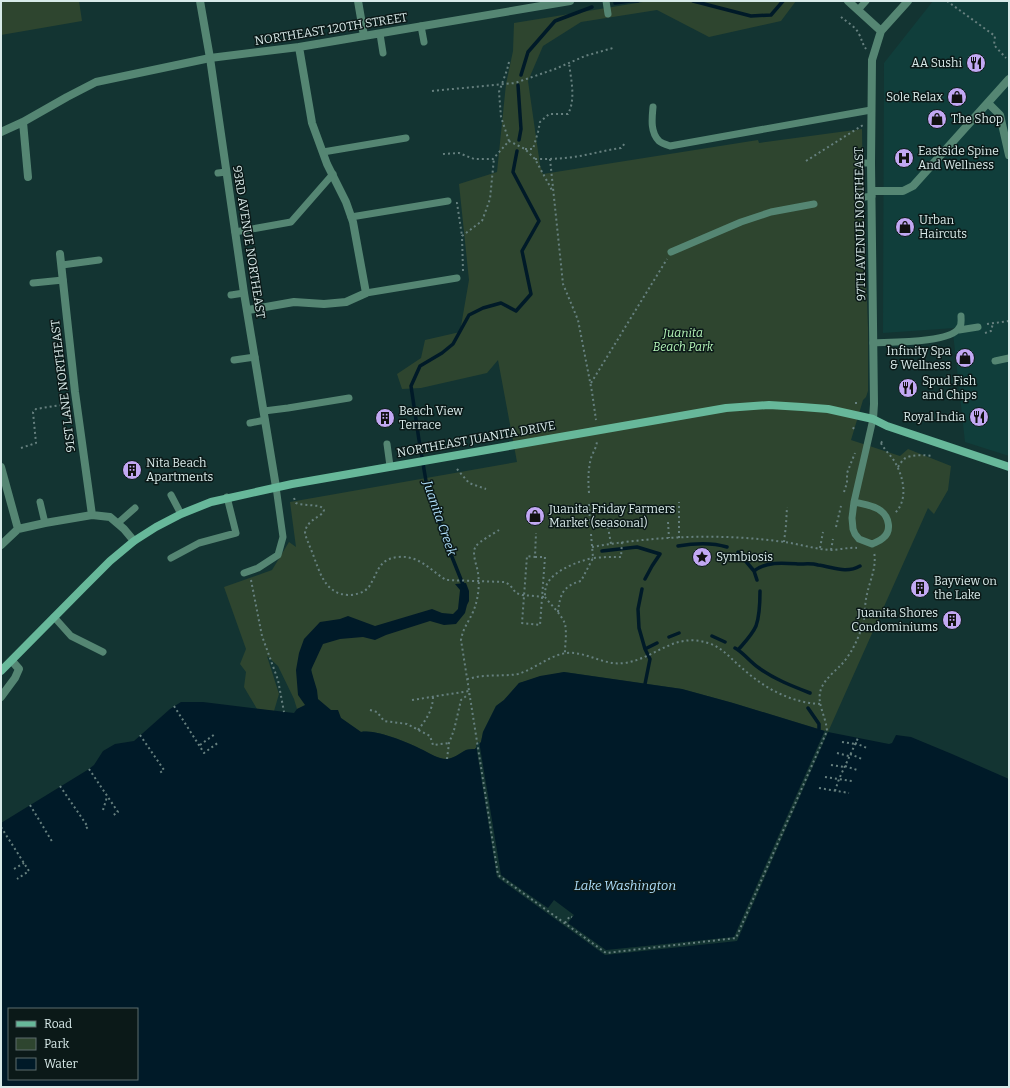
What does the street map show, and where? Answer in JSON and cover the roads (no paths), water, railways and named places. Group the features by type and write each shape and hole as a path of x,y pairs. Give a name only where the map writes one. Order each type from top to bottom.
{"main road":[{"name":"NORTHEAST JUANITA DRIVE","path":"1,671 110,561 134,541 181,514 211,502 276,487 726,408 769,406 802,407 828,410 873,419 887,426 1009,467"}],"street":[{"name":"93RD AVENUE NORTHEAST","path":"200,1 210,58 222,173 235,232 276,487"},
{"path":"358,1 364,36"},
{"name":"NORTHEAST 120TH STREET","path":"1,132 23,122 96,82 210,58 299,47 570,1"},
{"path":"848,1 881,31 908,1"},
{"name":"97TH AVENUE NORTHEAST","path":"873,419 873,343 870,317 872,60 881,31"},
{"path":"248,310 294,302 324,304 346,302 366,293 353,222 312,123 299,47"},
{"path":"872,194 903,191 913,186 1009,79"},
{"path":"988,103 1000,115 1009,155"},
{"path":"23,122 28,177"},
{"name":"91ST LANE NORTHEAST","path":"60,254 75,392 92,515"},
{"path":"1,467 18,529"},
{"path":"1,545 18,529 92,515 110,517 124,528 134,541"},
{"path":"1,697 16,678 19,669 12,661"}],"lane":[{"path":"606,1 608,14"},
{"path":"858,10 866,1"},
{"path":"421,26 424,42"},
{"path":"380,34 383,53"},
{"path":"653,107 652,122 655,135 659,142 670,146 871,110"},
{"path":"323,152 406,138"},
{"path":"860,163 871,163"},
{"path":"235,232 291,222 333,174"},
{"path":"859,198 872,194"},
{"path":"351,216 448,200"},
{"path":"671,252 741,222 771,212 814,204"},
{"path":"62,265 99,260"},
{"path":"366,293 457,278"},
{"path":"33,283 63,280"},
{"path":"231,295 244,293"},
{"path":"959,330 962,324 961,316"},
{"path":"873,343 935,339 952,334 959,330 982,326"},
{"path":"234,360 255,357"},
{"path":"995,361 1009,358"},
{"path":"264,411 350,398"},
{"path":"854,502 876,508 886,516 888,528 884,538 872,544 859,539 855,534 852,524 854,502 873,419"},
{"path":"250,423 265,420"},
{"path":"387,444 390,466"},
{"path":"247,572 258,568 278,555 284,537 276,487"},
{"path":"171,495 181,514"},
{"path":"171,558 199,543 236,533 227,498"},
{"path":"40,502 45,523"},
{"path":"118,523 135,508"},
{"path":"54,617 71,636 103,652"}],"water":[{"name":"Lake Washington","path":"466,583 469,591 469,601 465,613 456,624 444,625 430,621 375,640 363,637 340,639 323,644 311,670 318,699 331,710 338,710 341,718 361,732 375,733 392,737 437,757 449,759 466,750 475,749 481,742 483,732 496,706 504,700 519,683 540,676 564,672 682,689 828,732 889,744 892,743 896,735 911,737 1009,779 1009,1087 1,1087 1,823 89,769 94,765 103,751 115,744 134,741 170,709 181,702 203,702 294,713 297,709 305,705 298,695 296,670 299,653 304,639 320,622 340,619 348,616 375,626 432,609 442,613 453,614 458,609 460,590 455,584"}],"waterway":[{"name":"Juanita Creek","path":"615,3 638,1"},
{"name":"Juanita Creek","path":"693,1 751,16 771,15 783,1"},
{"name":"Juanita Creek","path":"521,75 528,52 555,21 592,7"},
{"name":"Juanita Creek","path":"518,85 521,129 519,140"},
{"name":"Juanita Creek","path":"464,587 427,487 411,386 420,366 442,353 453,344 469,315 483,308 501,303 516,311 531,294 522,251 539,221 513,172 517,151"},
{"path":"678,546 691,544 715,544 727,547"},
{"path":"602,551 637,547 660,554 645,579"},
{"path":"738,552 754,571 757,580"},
{"path":"754,571 764,566 776,563 813,564 845,570 850,570 860,566"},
{"path":"642,589 638,609 639,628 645,649 650,659 645,684"},
{"path":"738,650 756,626 759,613 760,591"},
{"path":"669,637 679,633"},
{"path":"712,636 725,642"},
{"path":"645,649 657,643"},
{"path":"735,648 756,666 771,676 810,693"},
{"path":"808,708 819,724 819,729"}],"place":[{"name":"AA Sushi","path":"976,63"},
{"name":"Sole Relax","path":"957,97"},
{"name":"The Shop","path":"937,119"},
{"name":"Eastside Spine And Wellness","path":"904,158"},
{"name":"Urban Haircuts","path":"905,227"},
{"name":"Infinity Spa & Wellness","path":"965,358"},
{"name":"Spud Fish and Chips","path":"908,388"},
{"name":"Royal India","path":"979,417"},
{"name":"Beach View Terrace","path":"385,418"},
{"name":"Nita Beach Apartments","path":"132,470"},
{"name":"Juanita Friday Farmers Market (seasonal)","path":"535,516"},
{"name":"Symbiosis","path":"702,557"},
{"name":"Bayview on the Lake","path":"920,588"},
{"name":"Juanita Shores Condominiums","path":"952,620"}],"park label":[{"name":"Juanita Beach Park","path":"683,340"}]}
